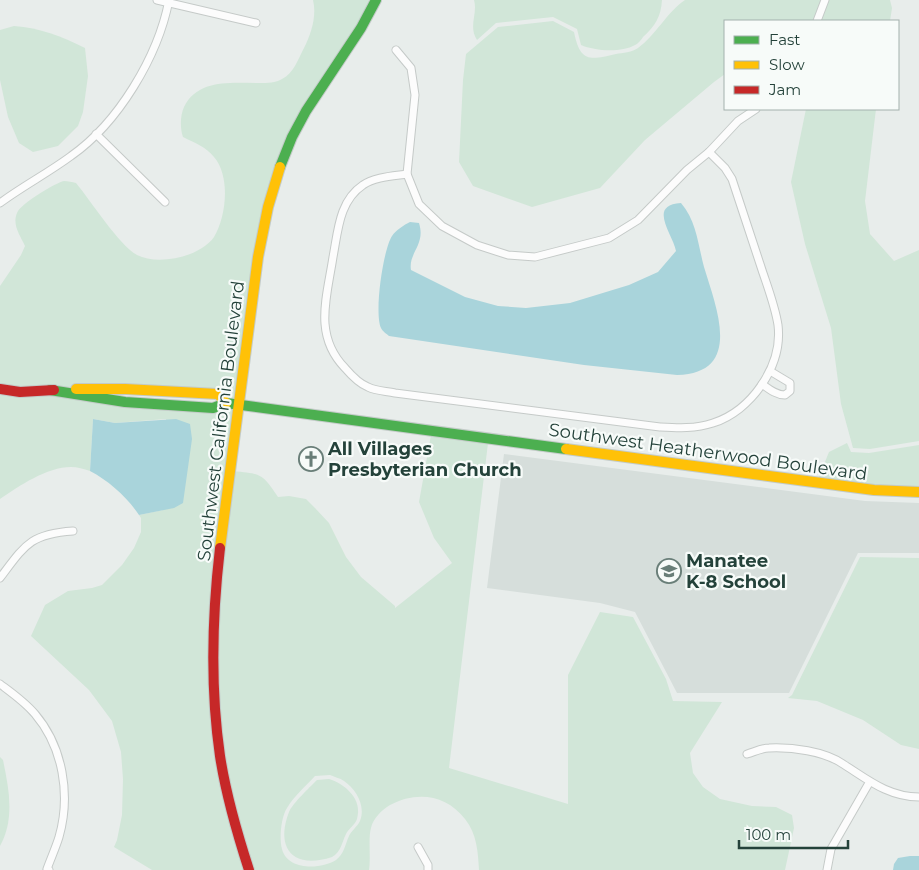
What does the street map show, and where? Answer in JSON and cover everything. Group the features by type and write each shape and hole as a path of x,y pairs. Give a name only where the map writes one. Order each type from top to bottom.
{"street":[{"path":"157,0 169,1 256,23"},
{"name":"Southwest California Boulevard","path":"249,870 230,808 220,755 213,649 216,592 238,405 260,243 275,182 292,139 306,110 361,30 376,0"},
{"path":"817,20 825,0"},
{"path":"0,203 28,182 72,156 96,134 118,109 148,62 162,26 169,1"},
{"path":"396,50 411,68 416,95 407,174 420,204 442,226 477,245 508,255 536,257 609,238 638,220 687,170 709,152 738,121 754,110"},
{"path":"96,134 164,202"},
{"path":"407,174 387,176 363,184 349,199 340,218 324,314 326,337 335,358 352,376 368,387 395,392 688,429 712,424 734,414 752,397 770,370 777,343 778,326 773,303 732,179 725,168 709,152"},
{"path":"762,384 771,391 782,395 790,391 790,383 770,370"},
{"name":"Southwest Heatherwood Boulevard","path":"0,389 20,392 138,389 218,394 226,403"},
{"path":"137,402 138,389"},
{"name":"Southwest Heatherwood Boulevard","path":"50,390 125,402 213,408 226,403 874,490 919,492"},
{"path":"0,578 22,549 33,540 46,534 73,531"},
{"path":"0,684 35,713 57,750 63,775 65,806 59,836 47,870"},
{"path":"747,754 768,748 808,751 825,755 842,763 870,783 887,791 919,797"},
{"path":"827,870 831,849 870,783"},
{"path":"418,848 428,865 428,870"}],"shaded area":[{"name":"Manatee K-8 School","path":"504,454 865,501 919,503 919,553 858,553 789,693 677,693 635,612 600,603 487,588"}],"green space":[{"path":"313,0 372,0 271,184 264,201 235,400 121,390 121,398 234,409 211,697 245,870 152,870 114,847 122,815 123,779 121,752 112,721 89,690 31,636 45,605 68,591 102,585 122,565 134,548 141,532 141,518 139,515 163,510 166,419 115,423 93,419 90,471 71,467 52,470 34,478 0,499 0,286 25,246 15,222 17,213 24,204 38,194 64,181 76,183 114,233 137,255 156,260 178,258 199,250 208,244 214,237 221,219 224,208 225,186 223,175 214,157 207,150 183,137 181,122 184,107 198,91 207,87 228,83 271,83 280,80 290,73 304,48 313,25"},
{"path":"474,0 662,0 657,21 638,43 629,48 608,50 593,49 581,45 577,29 553,17 496,23 477,40 473,30"},
{"path":"685,0 890,0 892,8 890,20 724,20 724,75 645,140 600,188 532,207 473,186 459,162 466,54 498,27 553,21 574,32 579,49 583,54 592,58 630,51 644,43"},
{"path":"14,26 50,33 85,48 88,76 83,112 78,126 58,146 33,152 19,143 8,117 0,80 0,30"},
{"path":"806,110 876,110 865,201 870,234 894,261 919,250 919,441 870,449 853,448 841,404 831,328 805,244 791,182"},
{"path":"431,435 488,443 449,768 568,804 568,675 600,612 633,617 666,679 673,701 722,702 690,753 693,773 703,787 720,799 752,806 776,807 792,815 794,828 785,870 479,870 474,837 465,819 449,804 430,797 420,797 410,798 390,805 376,818 370,832 369,870 253,870 226,771 217,685 218,613 233,471 260,476 268,483 278,497 289,496 306,499 329,523 346,557 361,577 395,608 452,563 434,538 419,502","holes":["330,775 344,781 356,793 362,810 360,821 350,834 339,858 322,865 305,866 297,864 290,861 282,849 281,828 283,817 293,799 315,776"]},
{"path":"847,443 851,452 869,453 919,445 919,488 886,487 818,479 829,452"},
{"path":"860,557 919,558 919,749 901,745 863,720 817,701 788,698 792,695"},
{"path":"0,757 3,760 9,793 9,815 5,836 0,846"},
{"path":"329,779 335,781 351,793 357,805 357,819 347,832 335,855 307,861 291,853 286,845 284,836 285,825 291,808 317,780"}],"water":[{"path":"681,203 690,218 696,234 714,300 720,335 718,350 711,363 698,371 677,375 584,365 389,336 381,328 378,309 380,282 389,243 392,236 400,228 410,222 419,223 421,231 419,243 412,259 411,270 465,297 498,306 526,308 570,303 629,285 658,272 676,251 665,221 665,209 671,205"},
{"path":"93,419 115,423 176,419 190,424 192,439 183,503 174,508 139,515 117,490 90,471"},
{"path":"919,856 919,870 893,870 898,858"}],"traffic: fast":[{"path":"280,167 292,137 306,111 361,28 376,0"},
{"path":"50,390 125,402 213,408 226,403 566,449"}],"traffic: slow":[{"path":"220,548 258,257 268,207 280,167"},
{"path":"76,389 125,389 218,394 226,403"},
{"path":"566,449 874,490 919,492"}],"traffic: jam":[{"path":"0,389 20,392 54,390"},
{"path":"220,548 213,652 217,730 222,771 249,870"}],"place":[{"name":"All Villages Presbyterian Church","path":"311,459"},
{"name":"Manatee K-8 School","path":"669,571"}]}
